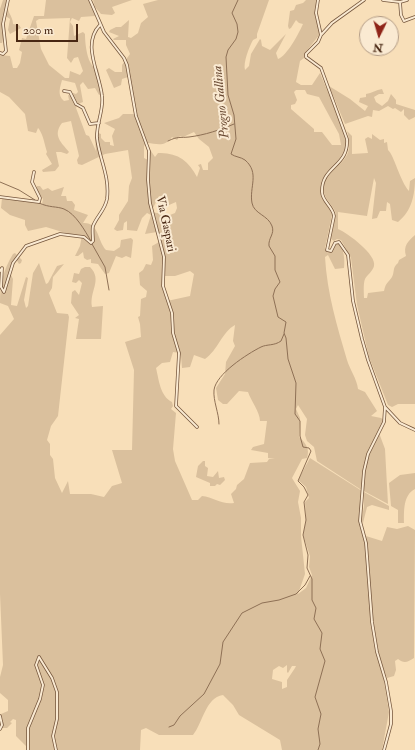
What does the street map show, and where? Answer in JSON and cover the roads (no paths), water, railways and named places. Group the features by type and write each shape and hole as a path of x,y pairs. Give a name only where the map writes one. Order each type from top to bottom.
{"street":[{"path":"0,53 3,54 6,51 3,24 8,0"},
{"name":"Via Gaspari","path":"90,0 100,25 124,58 127,66 136,116 149,151 148,180 150,203 164,257 163,286 172,313 173,334 178,353 176,406 197,427"},
{"path":"318,0 316,13 321,35"},
{"path":"364,0 332,23 321,35 306,57 321,68 348,139 347,154 325,176 322,182 322,194 334,216 327,250 331,251 335,243 339,242 348,255 354,301 362,339 385,407 385,417 368,454 364,471 360,521 366,543 373,629 391,711 391,724 384,750"},
{"path":"383,0 400,2 407,0"},
{"path":"400,2 401,15 404,21 415,17"},
{"path":"0,271 2,268 1,287 4,292 13,263 26,246 60,234 84,237 91,243 93,241 93,227 106,206 108,196 107,177 97,139 102,96 93,59 92,48 93,38 100,25"},
{"path":"64,91 70,92 76,104 83,108 90,124 99,124"},
{"path":"0,197 38,202 40,198 32,182 34,172"},
{"path":"385,407 400,423 415,430"},
{"path":"28,750 30,719 40,699 43,685 36,665 39,657 52,678 57,692 57,719 53,736 56,750"},
{"path":"0,716 2,721 0,729"}],"waterway":[{"name":"Progno Gallina","path":"238,0 232,13 237,24 238,32 236,39 228,50 226,57 228,95 234,115 236,139 231,154 245,160 252,170 253,180 251,197 253,207 270,222 273,229 269,246 275,256 275,270 280,282 275,289 273,296 278,317 286,322 284,333 286,338 288,359 296,383 295,414 300,421 300,436 303,447 309,448 311,451 298,481 304,487 308,495 304,502 306,520 303,535 308,555 307,568 312,579 312,600 316,608 314,619 322,633 320,649 325,661 315,697 321,714 318,729 320,744 318,750"},
{"path":"168,141 177,138 207,134 234,124"},
{"path":"0,182 19,190 35,200"},
{"path":"39,203 68,211 80,223 91,241"},
{"path":"92,244 105,267 109,290"},
{"path":"219,424 214,390 220,378 233,365 255,350 281,341 284,334"},
{"path":"169,727 174,725 180,716 204,694 220,664 223,642 242,613 262,603 279,600 296,594 305,585 310,576"}]}
